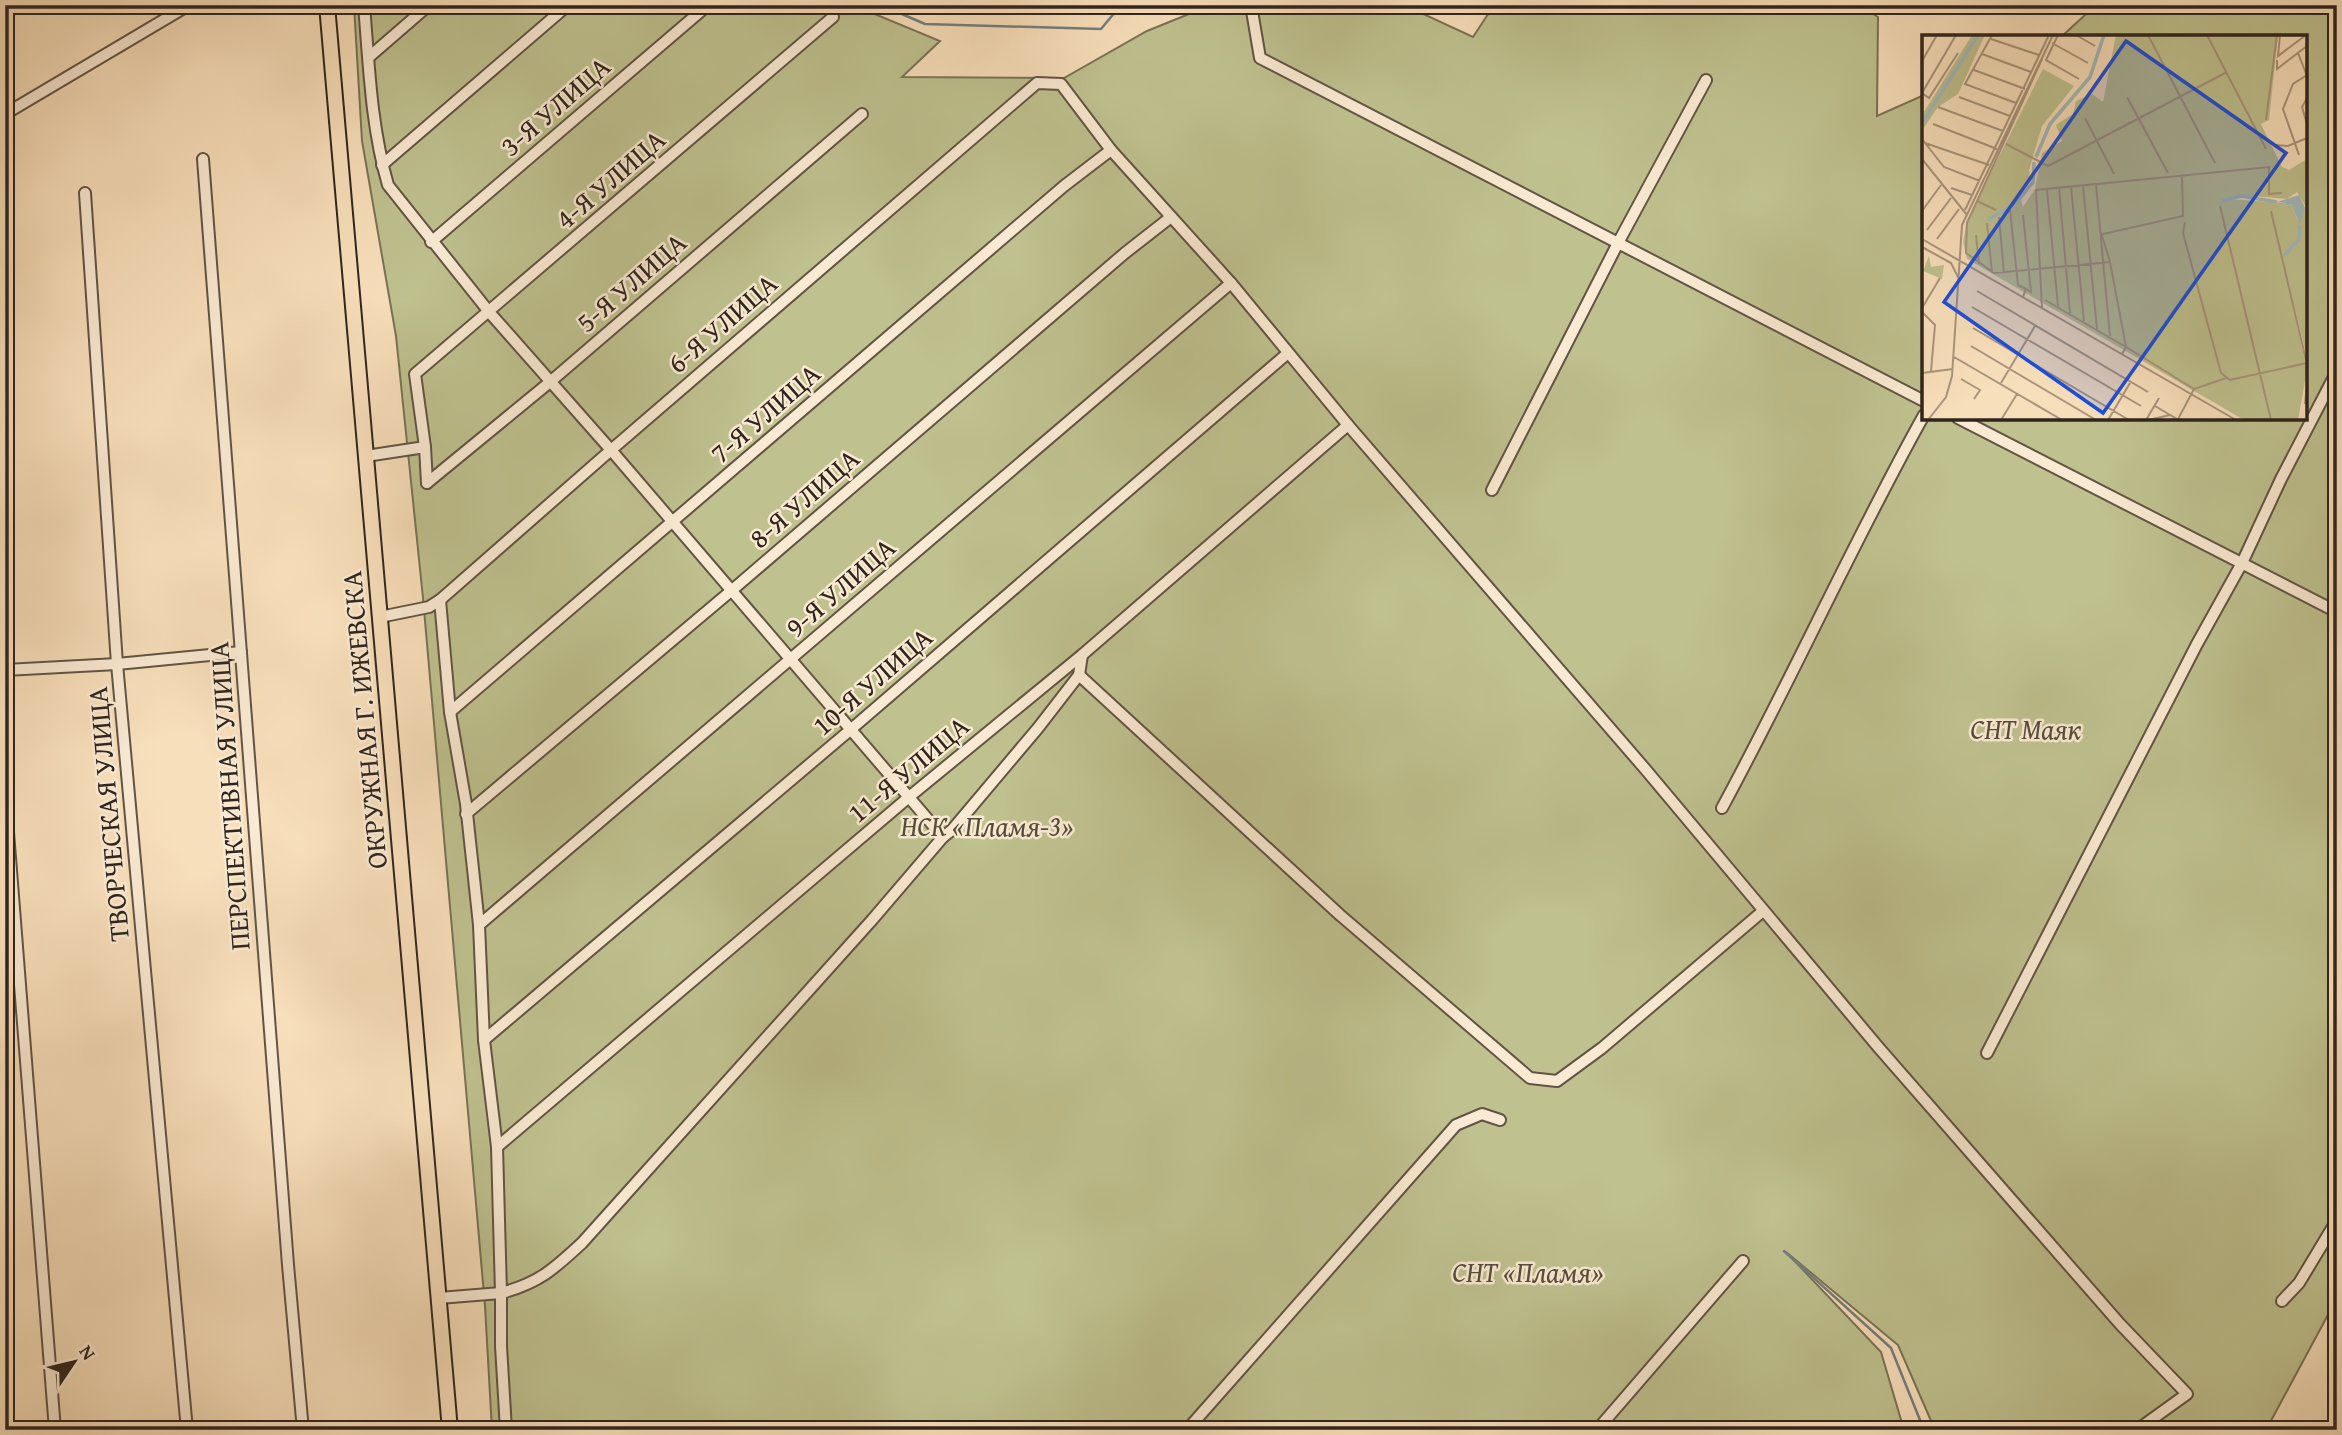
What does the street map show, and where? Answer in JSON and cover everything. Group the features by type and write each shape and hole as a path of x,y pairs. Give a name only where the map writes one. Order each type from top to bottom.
{"main road":[{"name":"ОКРУЖНАЯ Г. ИЖЕВСКА","path":"327,5 450,1430"}],"street":[{"path":"5,114 189,5"},
{"path":"364,5 372,100 382,165 388,185 490,313 943,837"},
{"path":"369,57 429,5"},
{"path":"382,165 568,5"},
{"name":"3-Я УЛИЦА","path":"432,242 708,5"},
{"path":"1251,5 1260,58 1922,400"},
{"name":"4-Я УЛИЦА","path":"425,447 415,374 490,313 833,17"},
{"path":"1492,489 1618,243 1706,80"},
{"name":"6-Я УЛИЦА","path":"440,600 1037,83 1061,84 1111,150"},
{"name":"5-Я УЛИЦА","path":"425,447 427,482 550,382 862,114"},
{"path":"1111,150 1231,283 1348,425 1646,770 1930,1107 2120,1324 2187,1394 2137,1430"},
{"name":"7-Я УЛИЦА","path":"450,712 1064,186 1111,150"},
{"name":"ПЕРСПЕКТИВНАЯ УЛИЦА","path":"203,159 303,1430"},
{"name":"ТВОРЧЕСКАЯ УЛИЦА","path":"85,193 117,663 187,1430"},
{"name":"8-Я УЛИЦА","path":"466,814 1125,253 1171,217"},
{"name":"9-Я УЛИЦА","path":"479,925 1231,283"},
{"name":"10-Я УЛИЦА","path":"484,1040 1288,353"},
{"path":"1987,1053 2197,644 2242,563 2281,479 2337,371"},
{"path":"1722,808 1767,726 1885,484 1922,419"},
{"path":"1962,420 2337,612"},
{"name":"11-Я УЛИЦА","path":"497,1147 909,797 1082,655 1348,425"},
{"path":"366,456 425,447"},
{"path":"380,617 429,607 440,600 450,712 479,925 484,1040 497,1147 501,1346 506,1430"},
{"path":"5,670 241,652"},
{"path":"439,1298 501,1293 526,1287 551,1273 582,1243 872,920 1038,728 1079,675 1082,655"},
{"path":"1079,675 1340,915 1530,1078 1557,1081 1602,1048 1763,911"},
{"path":"5,794 55,1430"},
{"path":"1187,1430 1456,1125 1482,1114 1500,1121"},
{"path":"2282,1301 2299,1283 2337,1220"},
{"path":"1597,1430 1743,1261"}],"green space":[{"path":"354,5 853,5 940,41 902,77 1064,78 1147,31 1211,5 1404,5 1473,37 1494,5 1859,5 1878,17 1877,116 1922,96 1922,420 2307,420 2307,35 2063,35 2096,5 2337,5 2337,1298 2266,1430 1935,1430 1898,1345 1786,1252 1881,1352 1904,1430 492,1430 485,1306 423,598 396,336 362,141"},
{"path":"916,5 1103,5 1101,14 930,11"}],"waterway":[{"path":"881,5 925,24 1101,29 1121,5"},
{"path":"1784,1251 1891,1348 1924,1430"}],"park label":[{"name":"СНТ Маяк","path":"2026,729"},
{"name":"НСК «Пламя-3»","path":"987,826"},
{"name":"СНТ «Пламя»","path":"1528,1272"}]}
